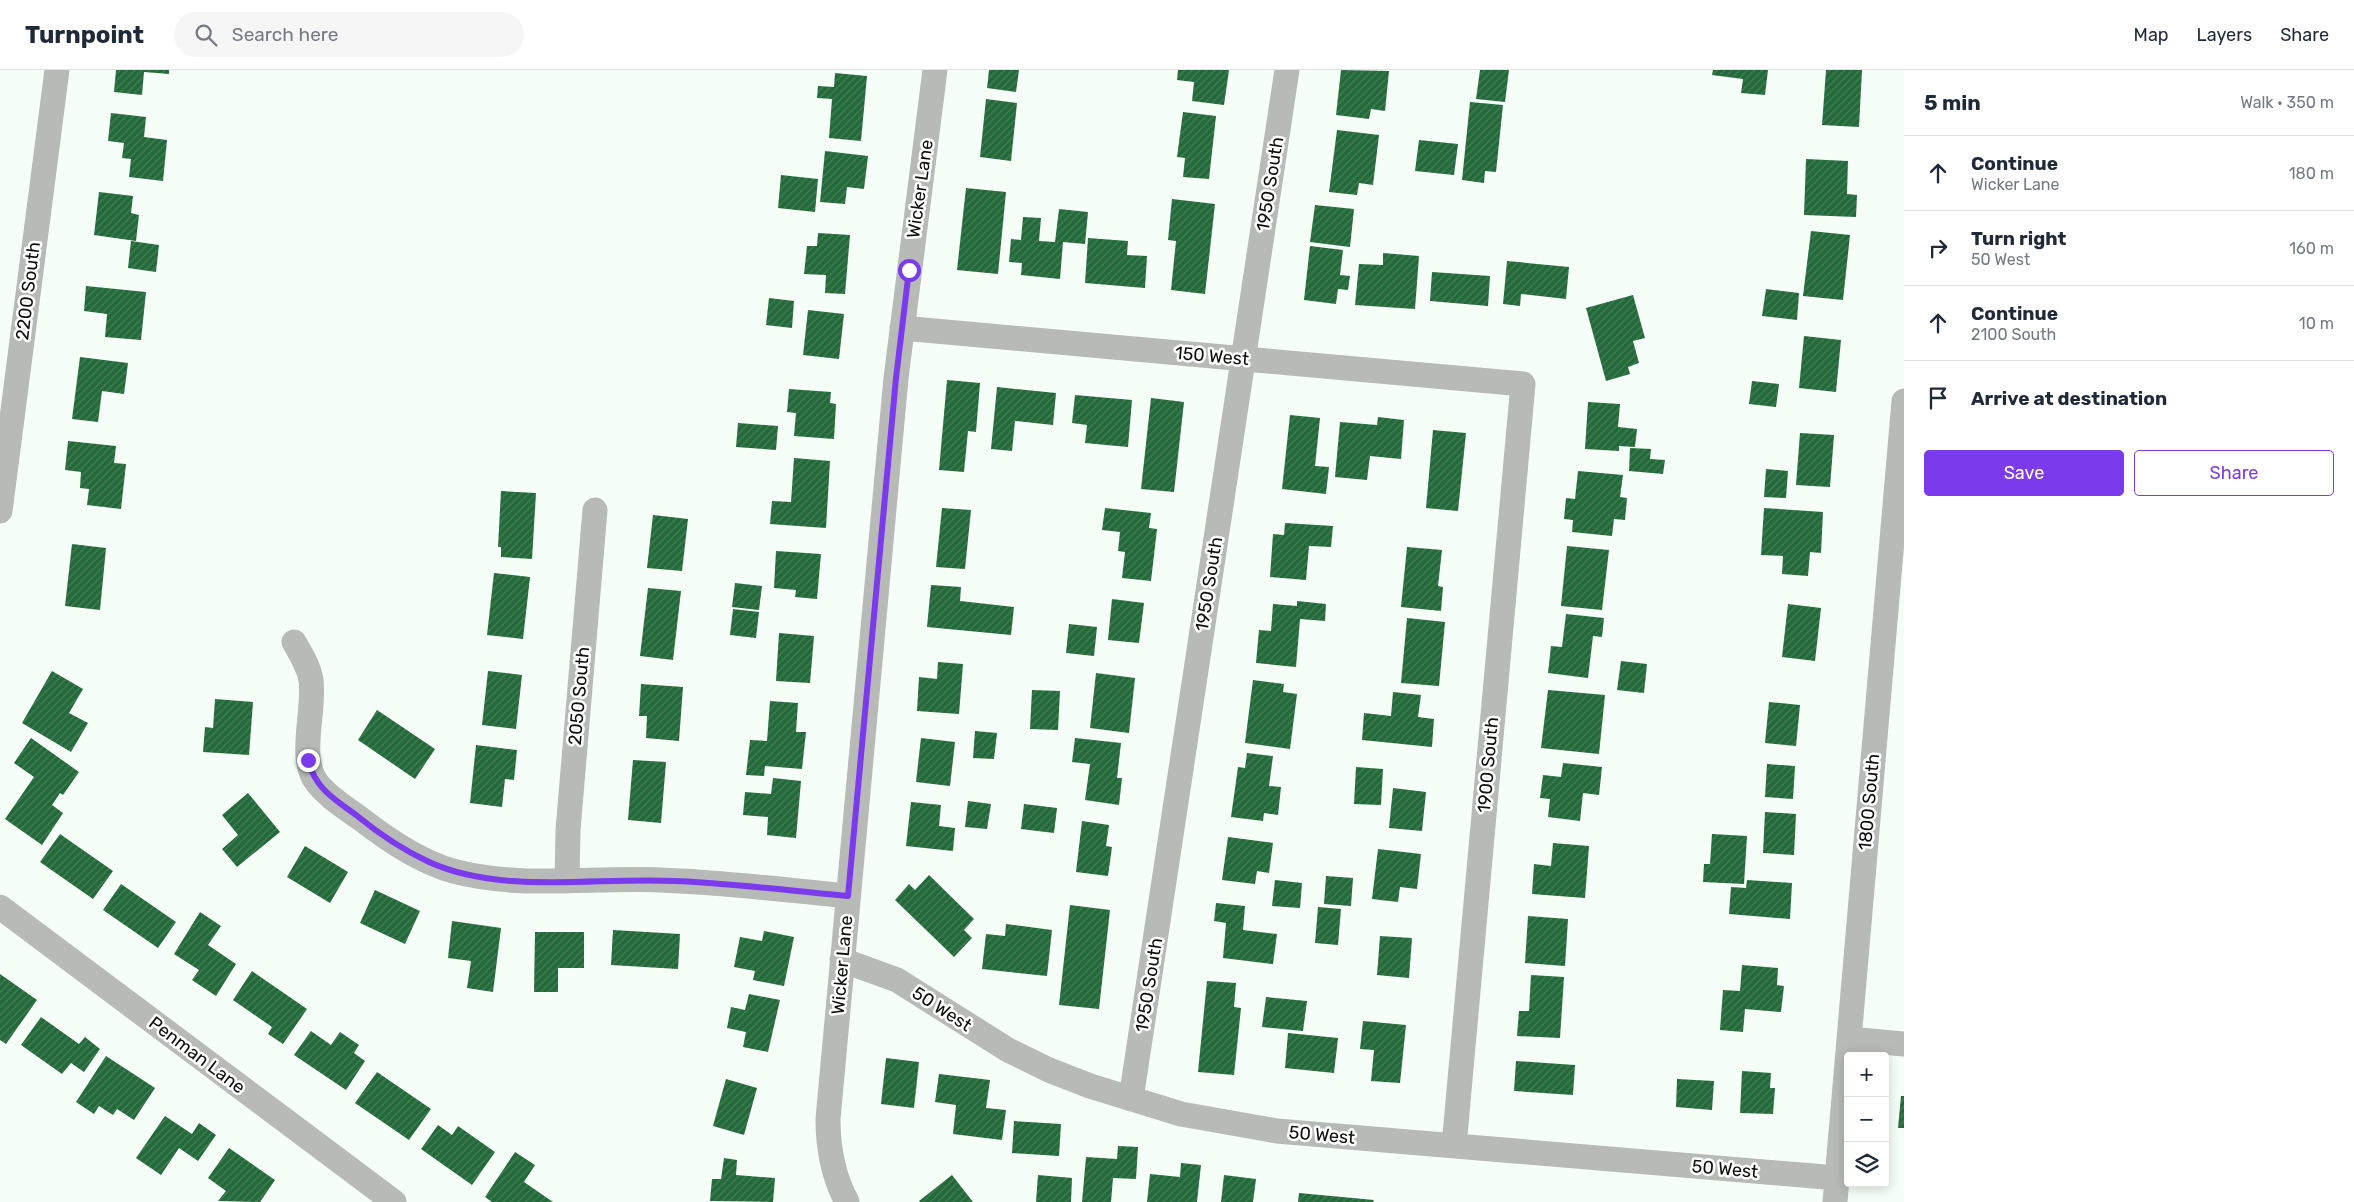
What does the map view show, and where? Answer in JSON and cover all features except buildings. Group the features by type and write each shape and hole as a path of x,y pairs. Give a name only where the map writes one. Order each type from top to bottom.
{"street":[{"name":"2200 South","path":"0,511 57,70"},
{"name":"Wicker Lane","path":"847,1202 834,1170 828,1136 842,960 902,328 935,70"},
{"name":"1950 South","path":"1132,1098 1287,70"},
{"name":"150 West","path":"902,328 1523,384"},
{"name":"1900 South","path":"1454,1146 1523,384"},
{"name":"1800 South","path":"1836,1190 1904,402"},
{"name":"2050 South","path":"567,881 568,830 595,510"},
{"path":"294,642 311,678 312,699 308,760 315,780 321,788 368,825 430,862 452,870 490,878 517,881 656,880 848,896"},
{"name":"Penman Lane","path":"0,907 394,1202"},
{"name":"50 West","path":"842,960 897,980 1008,1050 1090,1086 1181,1114 1277,1131 1454,1146 1836,1190"},
{"path":"1849,1039 1904,1044"}],"route":[{"path":"308,760 310,770 321,788 368,825 430,862 452,870 517,881 656,880 848,896 896,378 909,270"}]}
